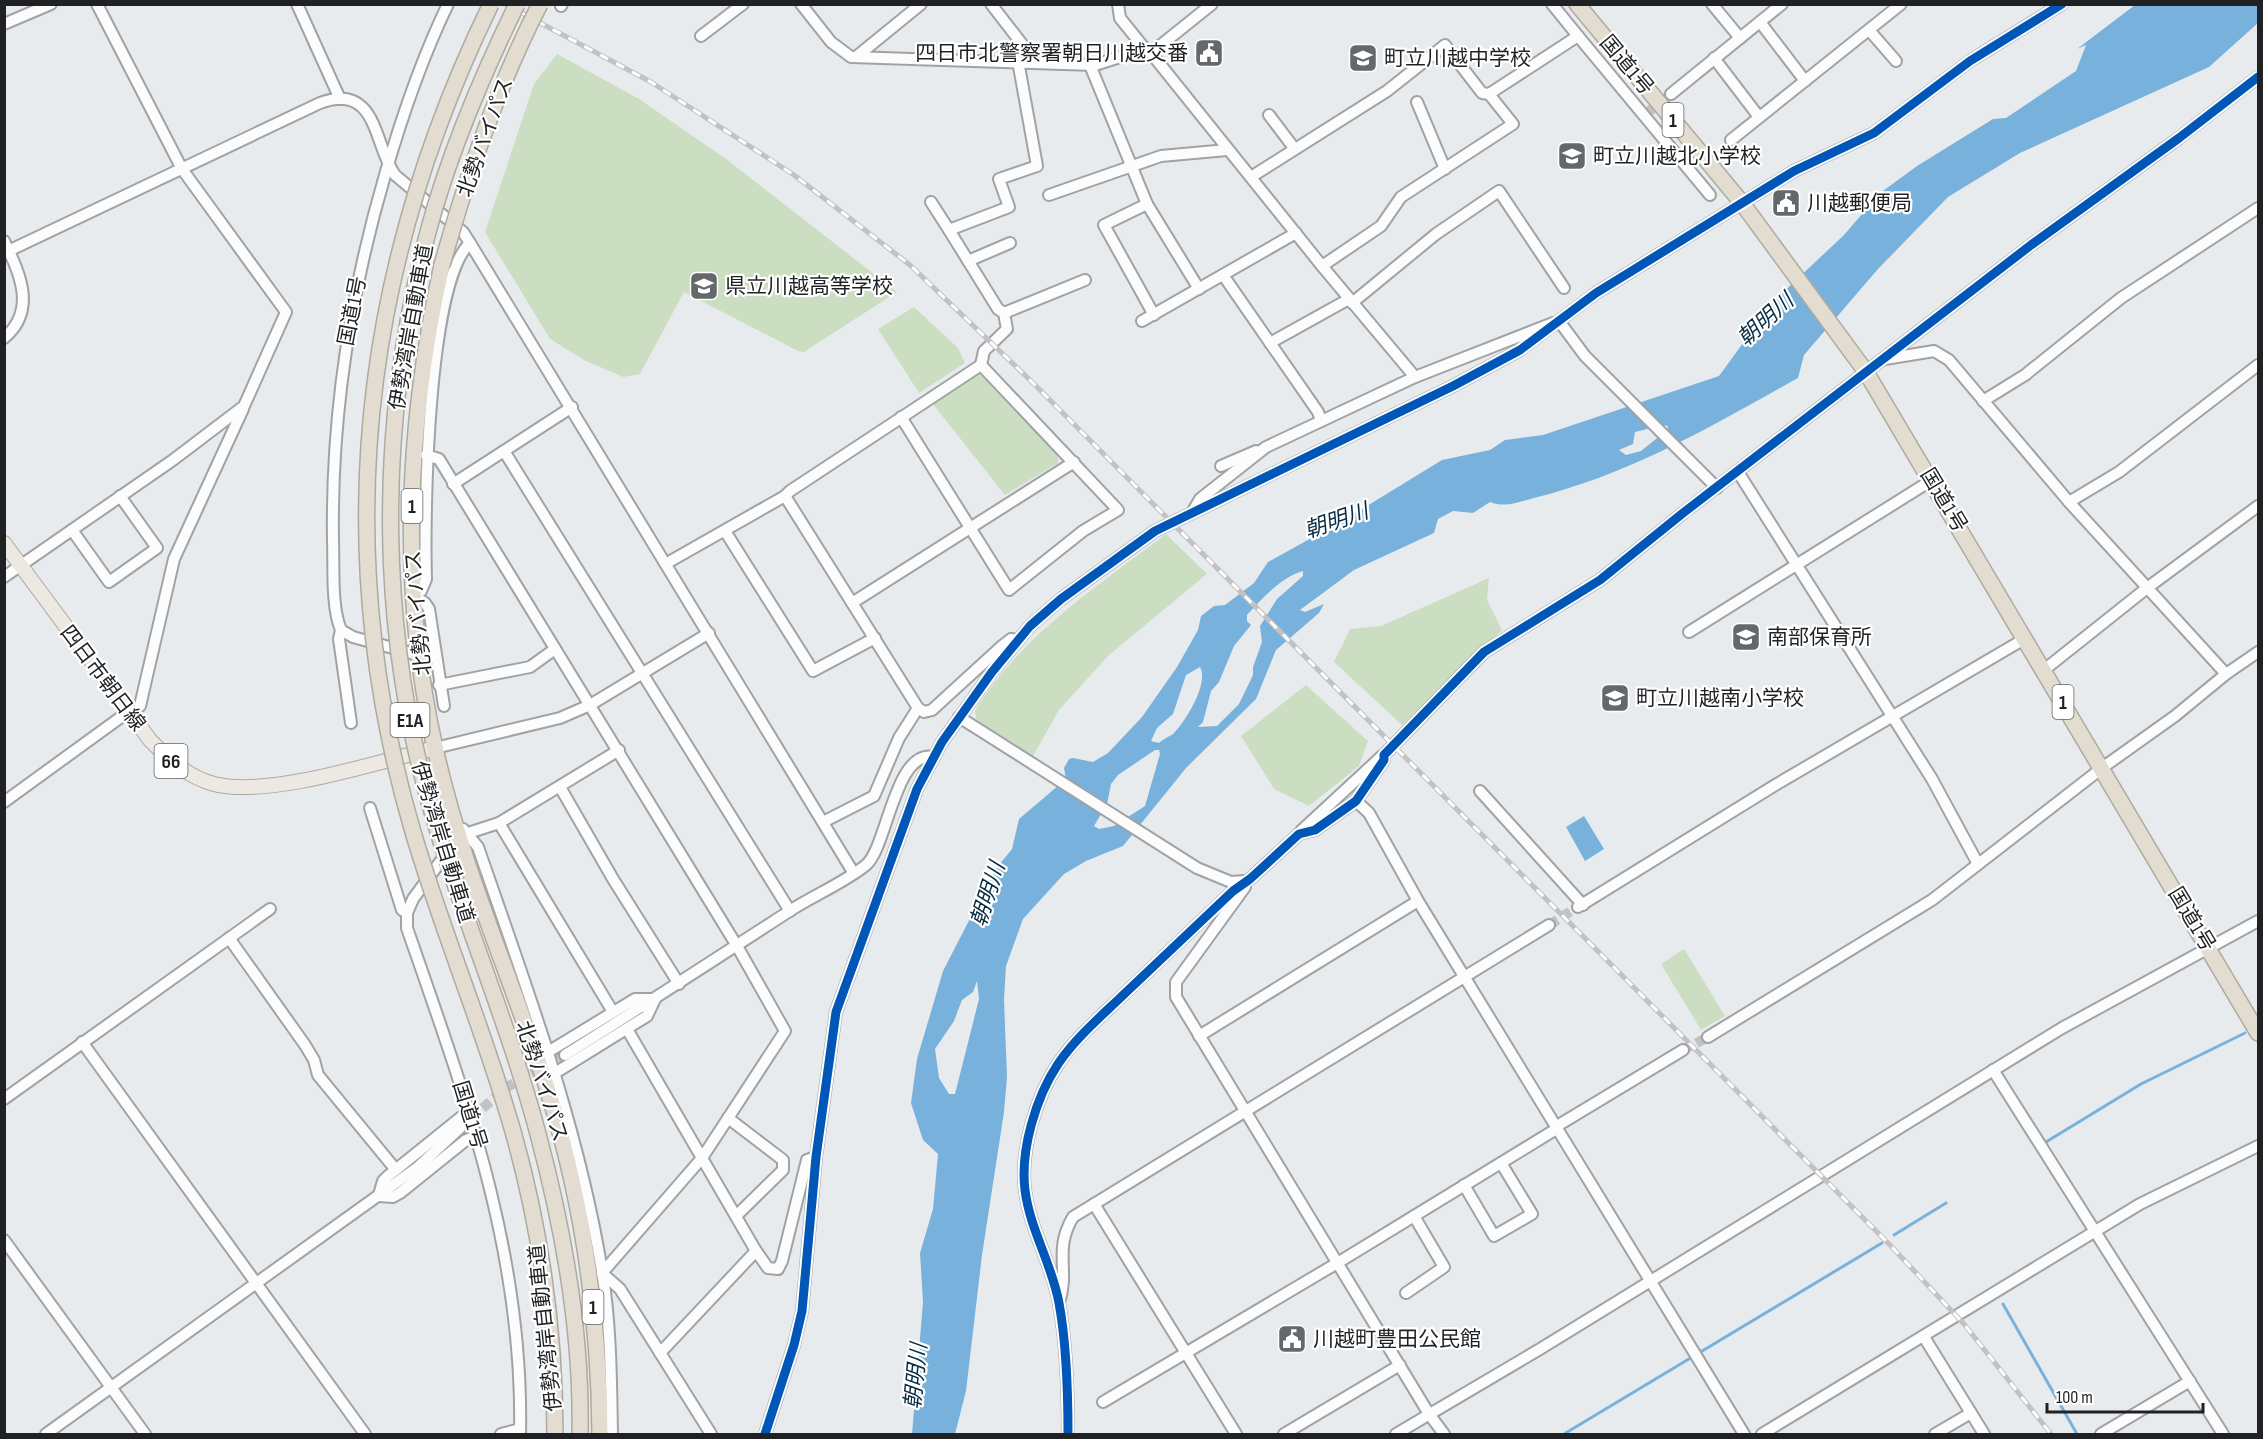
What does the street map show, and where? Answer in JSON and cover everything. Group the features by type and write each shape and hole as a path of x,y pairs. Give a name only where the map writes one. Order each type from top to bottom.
{"highway":[{"name":"伊勢湾岸自動車道","path":"491,4 448,99 425,161 389,290 376,358 369,426 368,562 382,699 395,766 432,890 494,1069 530,1202 549,1321 554,1368 555,1434"},
{"name":"伊勢湾岸自動車道","path":"517,4 471,106 448,169 414,292 401,360 394,426 392,561 398,640 418,761 443,849 538,1133 554,1199 573,1320 580,1434"},
{"name":"北勢バイパス","path":"540,4 492,112 457,211 442,265 423,367 416,430 411,552 418,655 435,748 454,819 463,835 548,1090 582,1227 596,1331 600,1434"},
{"name":"国道1号","path":"1577,4 1742,203 1866,372 2259,1033"}],"main road":[{"name":"四日市朝日線","path":"4,543 134,709 150,741 176,765 199,778 225,786 279,785 435,748"}],"street":[{"path":"4,24 51,4"},
{"path":"4,802 134,709 174,559 286,312 182,169 97,4"},
{"path":"297,4 340,99"},
{"name":"国道1号","path":"351,723 339,639 341,630 337,617 332,487 337,422 353,298 388,165 417,70 448,4"},
{"path":"701,36 743,4"},
{"path":"801,4 842,52 856,57 1090,65 1148,51 1212,4"},
{"path":"856,57 921,4"},
{"path":"991,4 1036,62"},
{"path":"1118,4 1120,18 1415,377"},
{"path":"1552,4 1710,195"},
{"path":"1712,4 1740,38"},
{"path":"1671,94 1782,4"},
{"path":"1731,140 1901,4"},
{"path":"765,1434 794,1345 802,1311 816,1157 836,1012 917,789 959,717 1018,640 1041,615 1155,531 1495,365 1538,339 1596,293 1794,171 1874,133 1970,61 2062,4"},
{"path":"1760,22 1805,81"},
{"path":"1869,30 1896,61"},
{"path":"1251,177 1387,91 1445,45 1482,93 1489,94 1578,36"},
{"path":"1714,58 1759,117"},
{"path":"949,230 1009,207 999,179 1037,166 1018,61"},
{"path":"1090,65 1147,204 1199,289"},
{"path":"1068,1434 1068,1384 1059,1303 1052,1275 1030,1218 1025,1188 1030,1135 1043,1093 1058,1064 1084,1033 1233,891 1250,879 1384,755 1484,651 1600,580 2031,244 2179,138 2259,77"},
{"path":"1322,266 1381,226 1401,197 1513,124 1489,94"},
{"path":"4,338 11,333 21,312 24,292 21,278 6,248 182,169 320,103 340,99 361,108 370,116 382,141 388,165 395,175 463,232 572,407 709,633 719,655 853,872"},
{"path":"1417,102 1445,169"},
{"path":"1269,115 1294,148"},
{"path":"1049,195 1161,156 1227,150"},
{"path":"1270,343 1351,301 1436,234 1499,190 1564,288"},
{"path":"667,563 785,496 981,365 984,351 1007,329 1004,313 998,309 931,202"},
{"path":"1147,204 1104,225 1154,315"},
{"path":"1983,401 2025,375 2121,298 2259,208"},
{"path":"1142,321 1296,233"},
{"path":"444,706 439,685 426,579 426,454 436,362 447,301 458,258 470,243"},
{"path":"968,261 1010,243"},
{"path":"1223,275 1318,412 1321,421"},
{"path":"1004,313 1085,280"},
{"path":"1559,321 1585,356 1717,488"},
{"path":"1221,466 1415,377 1559,321"},
{"path":"1879,361 1916,352 1934,351 1949,360 2069,502 2226,674"},
{"path":"901,417 1009,590 1083,531 1118,510 981,365"},
{"path":"2069,502 2119,472 2259,365"},
{"path":"4,577 244,406"},
{"path":"453,484 572,407"},
{"path":"1193,511 1200,499 1266,447"},
{"path":"504,451 644,672 712,788 790,911"},
{"path":"426,454 439,459 619,750 737,946 785,1031 702,1158 602,1273"},
{"path":"852,603 1074,462"},
{"path":"1738,471 1797,566 1831,615 1932,779 1978,864"},
{"path":"1689,632 1932,480"},
{"path":"72,530 109,582 157,548 120,496"},
{"path":"785,496 918,708 924,712 932,710 1011,639 1018,640"},
{"path":"2044,670 2146,588 2259,506"},
{"path":"725,531 813,671 875,638"},
{"path":"426,579 421,591 414,596 425,603 429,609"},
{"path":"341,630 353,637 418,655"},
{"path":"435,748 527,728 590,705 709,633"},
{"path":"1480,791 1581,906 1777,784 2026,638"},
{"path":"439,685 530,667 555,649"},
{"path":"1708,1037 1932,900 2102,768 2175,716 2226,674 2259,652"},
{"path":"823,822 873,796 899,738 918,708"},
{"path":"959,717 1174,855 1220,879 1231,882 1250,879"},
{"path":"407,913 413,899 463,835 499,823 619,750"},
{"path":"565,1055 790,911 867,865 873,855 892,801 918,759 926,755 934,757"},
{"path":"1299,834 1315,830 1356,801 1384,760 1384,755"},
{"path":"560,787 613,879 679,984"},
{"path":"1356,801 1369,813 1465,978 1744,1434"},
{"name":"国道1号","path":"370,808 402,910 407,913 407,928 478,1135 507,1263 515,1343 520,1432"},
{"path":"499,823 613,1012"},
{"path":"463,835 478,847 555,1073 578,1151 602,1273 608,1326 612,1434"},
{"path":"1250,879 1176,982 1176,997 1339,1262 1429,1414 1444,1434"},
{"path":"1199,1036 1419,901"},
{"path":"4,1099 270,909"},
{"path":"1396,1434 2062,1028 2208,946 2259,921"},
{"path":"1059,1303 1064,1289 1061,1242 1073,1217 1549,925"},
{"path":"229,938 305,1045 314,1060 318,1075 396,1170"},
{"path":"548,1052 635,999 655,999"},
{"path":"555,1073 647,1016 655,999"},
{"path":"627,1029 768,1268 778,1269 782,1261 807,1160 816,1157"},
{"path":"82,1042 365,1434"},
{"path":"1103,1402 1339,1262 1683,1050"},
{"path":"1993,1070 2223,1434"},
{"path":"379,1196 383,1181 470,1110"},
{"path":"728,1118 783,1160 783,1170 736,1215"},
{"path":"46,1434 379,1196 434,1154 460,1128"},
{"path":"379,1196 393,1197 400,1193 466,1140 478,1135"},
{"path":"1762,1434 1924,1337 2093,1231 2140,1204 2259,1146"},
{"path":"1464,1185 1494,1236 1532,1214 1501,1162"},
{"path":"1094,1204 1236,1434"},
{"path":"1406,1293 1444,1267 1414,1216"},
{"path":"4,1240 145,1434"},
{"path":"660,1353 756,1251"},
{"path":"602,1273 620,1290 711,1434"},
{"path":"1924,1337 1984,1434"},
{"path":"1284,1434 1400,1365"},
{"path":"2101,1434 2190,1381"},
{"path":"1935,1434 1971,1413"},
{"path":"501,1434 520,1432"}],"green space":[{"path":"557,54 639,99 726,159 897,292 804,352 684,292 640,374 623,377 584,360 550,339 485,232 534,84"},
{"path":"914,307 958,348 965,363 919,393 878,329"},
{"path":"977,373 981,373 1058,455 1058,463 1005,495 932,403"},
{"path":"1166,534 1207,574 1109,655 1059,710 1033,756 977,723 975,711 993,684 1037,636 1088,593"},
{"path":"1489,578 1487,600 1502,630 1402,725 1334,662 1350,629 1381,626"},
{"path":"1306,685 1368,741 1359,766 1309,806 1274,789 1241,736"},
{"path":"1684,949 1725,1016 1701,1030 1661,964"}],"water":[{"name":"朝明川","path":"2135,5 2258,5 2258,23 2209,67 2020,153 1948,197 1878,269 1804,355 1798,378 1670,447 1604,476 1517,503 1490,502 1473,513 1453,511 1438,519 1434,533 1354,570 1300,610 1305,612 1324,604 1319,613 1276,650 1256,699 1186,768 1123,846 1086,861 1064,874 1023,919 1006,966 1004,999 1007,1077 1004,1112 982,1255 966,1391 955,1434 912,1434 923,1302 920,1253 933,1209 938,1154 923,1140 911,1103 917,1059 943,971 995,870 1012,849 1019,819 1066,779 1064,768 1069,759 1093,762 1108,753 1142,717 1177,667 1198,630 1201,616 1214,606 1225,605 1254,583 1268,562 1349,517 1442,460 1490,450 1505,440 1543,435 1719,376 1754,328 1759,315 1844,235 1862,214 1857,210 1917,166 1993,119 2006,118 2076,71 2086,45 2077,49","holes":["1663,425 1668,426 1667,430 1641,451 1626,455 1619,450 1633,444 1635,432","1303,571 1303,576 1277,599 1260,626 1262,642 1253,667 1253,675 1239,704 1217,726 1198,727 1203,722 1211,691 1219,682 1234,646 1251,625 1247,621 1247,615 1272,589","1200,667 1202,674 1199,692 1190,711 1173,734 1159,743 1151,741 1157,728 1173,714 1186,675","1155,750 1159,750 1160,754 1145,806 1114,826 1099,829 1094,826 1107,804 1111,784 1118,775","977,981 979,999 955,1094 949,1094 939,1078 935,1049 954,1021 962,1000 973,992"]},
{"path":"1584,816 1604,849 1585,861 1566,827"}],"waterway":[{"path":"2046,1142 2141,1084 2245,1033"},
{"path":"1894,1235 1946,1203"},
{"path":"1564,1434 1882,1243"},
{"path":"2003,1304 2077,1434"}],"tunnel":[{"path":"1647,113 1671,94"},
{"path":"1549,925 1578,907"},
{"path":"1683,1050 1708,1037"},
{"path":"460,1128 507,1087 565,1055"}],"railway":[{"path":"505,4 651,82 794,175 910,265 1029,379 1890,1245 1964,1324 2051,1434"}],"cycle path":[{"path":"765,1434 794,1345 802,1311 816,1157 836,1012 917,789 942,742 992,672 1030,626 1061,599 1155,531 1453,386 1520,350 1596,293 1794,171 1874,133 1970,61 2062,4"},
{"path":"1068,1434 1064,1336 1059,1303 1031,1219 1024,1174 1031,1124 1050,1077 1072,1046 1233,891 1250,879 1299,834 1315,830 1356,801 1384,760 1384,755 1484,652 1600,580 1683,513 2031,245 2179,138 2258,77"}],"place":[{"name":"四日市北警察署朝日川越交番","path":"1209,53"},
{"name":"町立川越中学校","path":"1363,58"},
{"name":"町立川越北小学校","path":"1572,156"},
{"name":"川越郵便局","path":"1786,203"},
{"name":"県立川越高等学校","path":"704,286"},
{"name":"南部保育所","path":"1746,637"},
{"name":"町立川越南小学校","path":"1615,698"},
{"name":"川越町豊田公民館","path":"1292,1339"}]}
